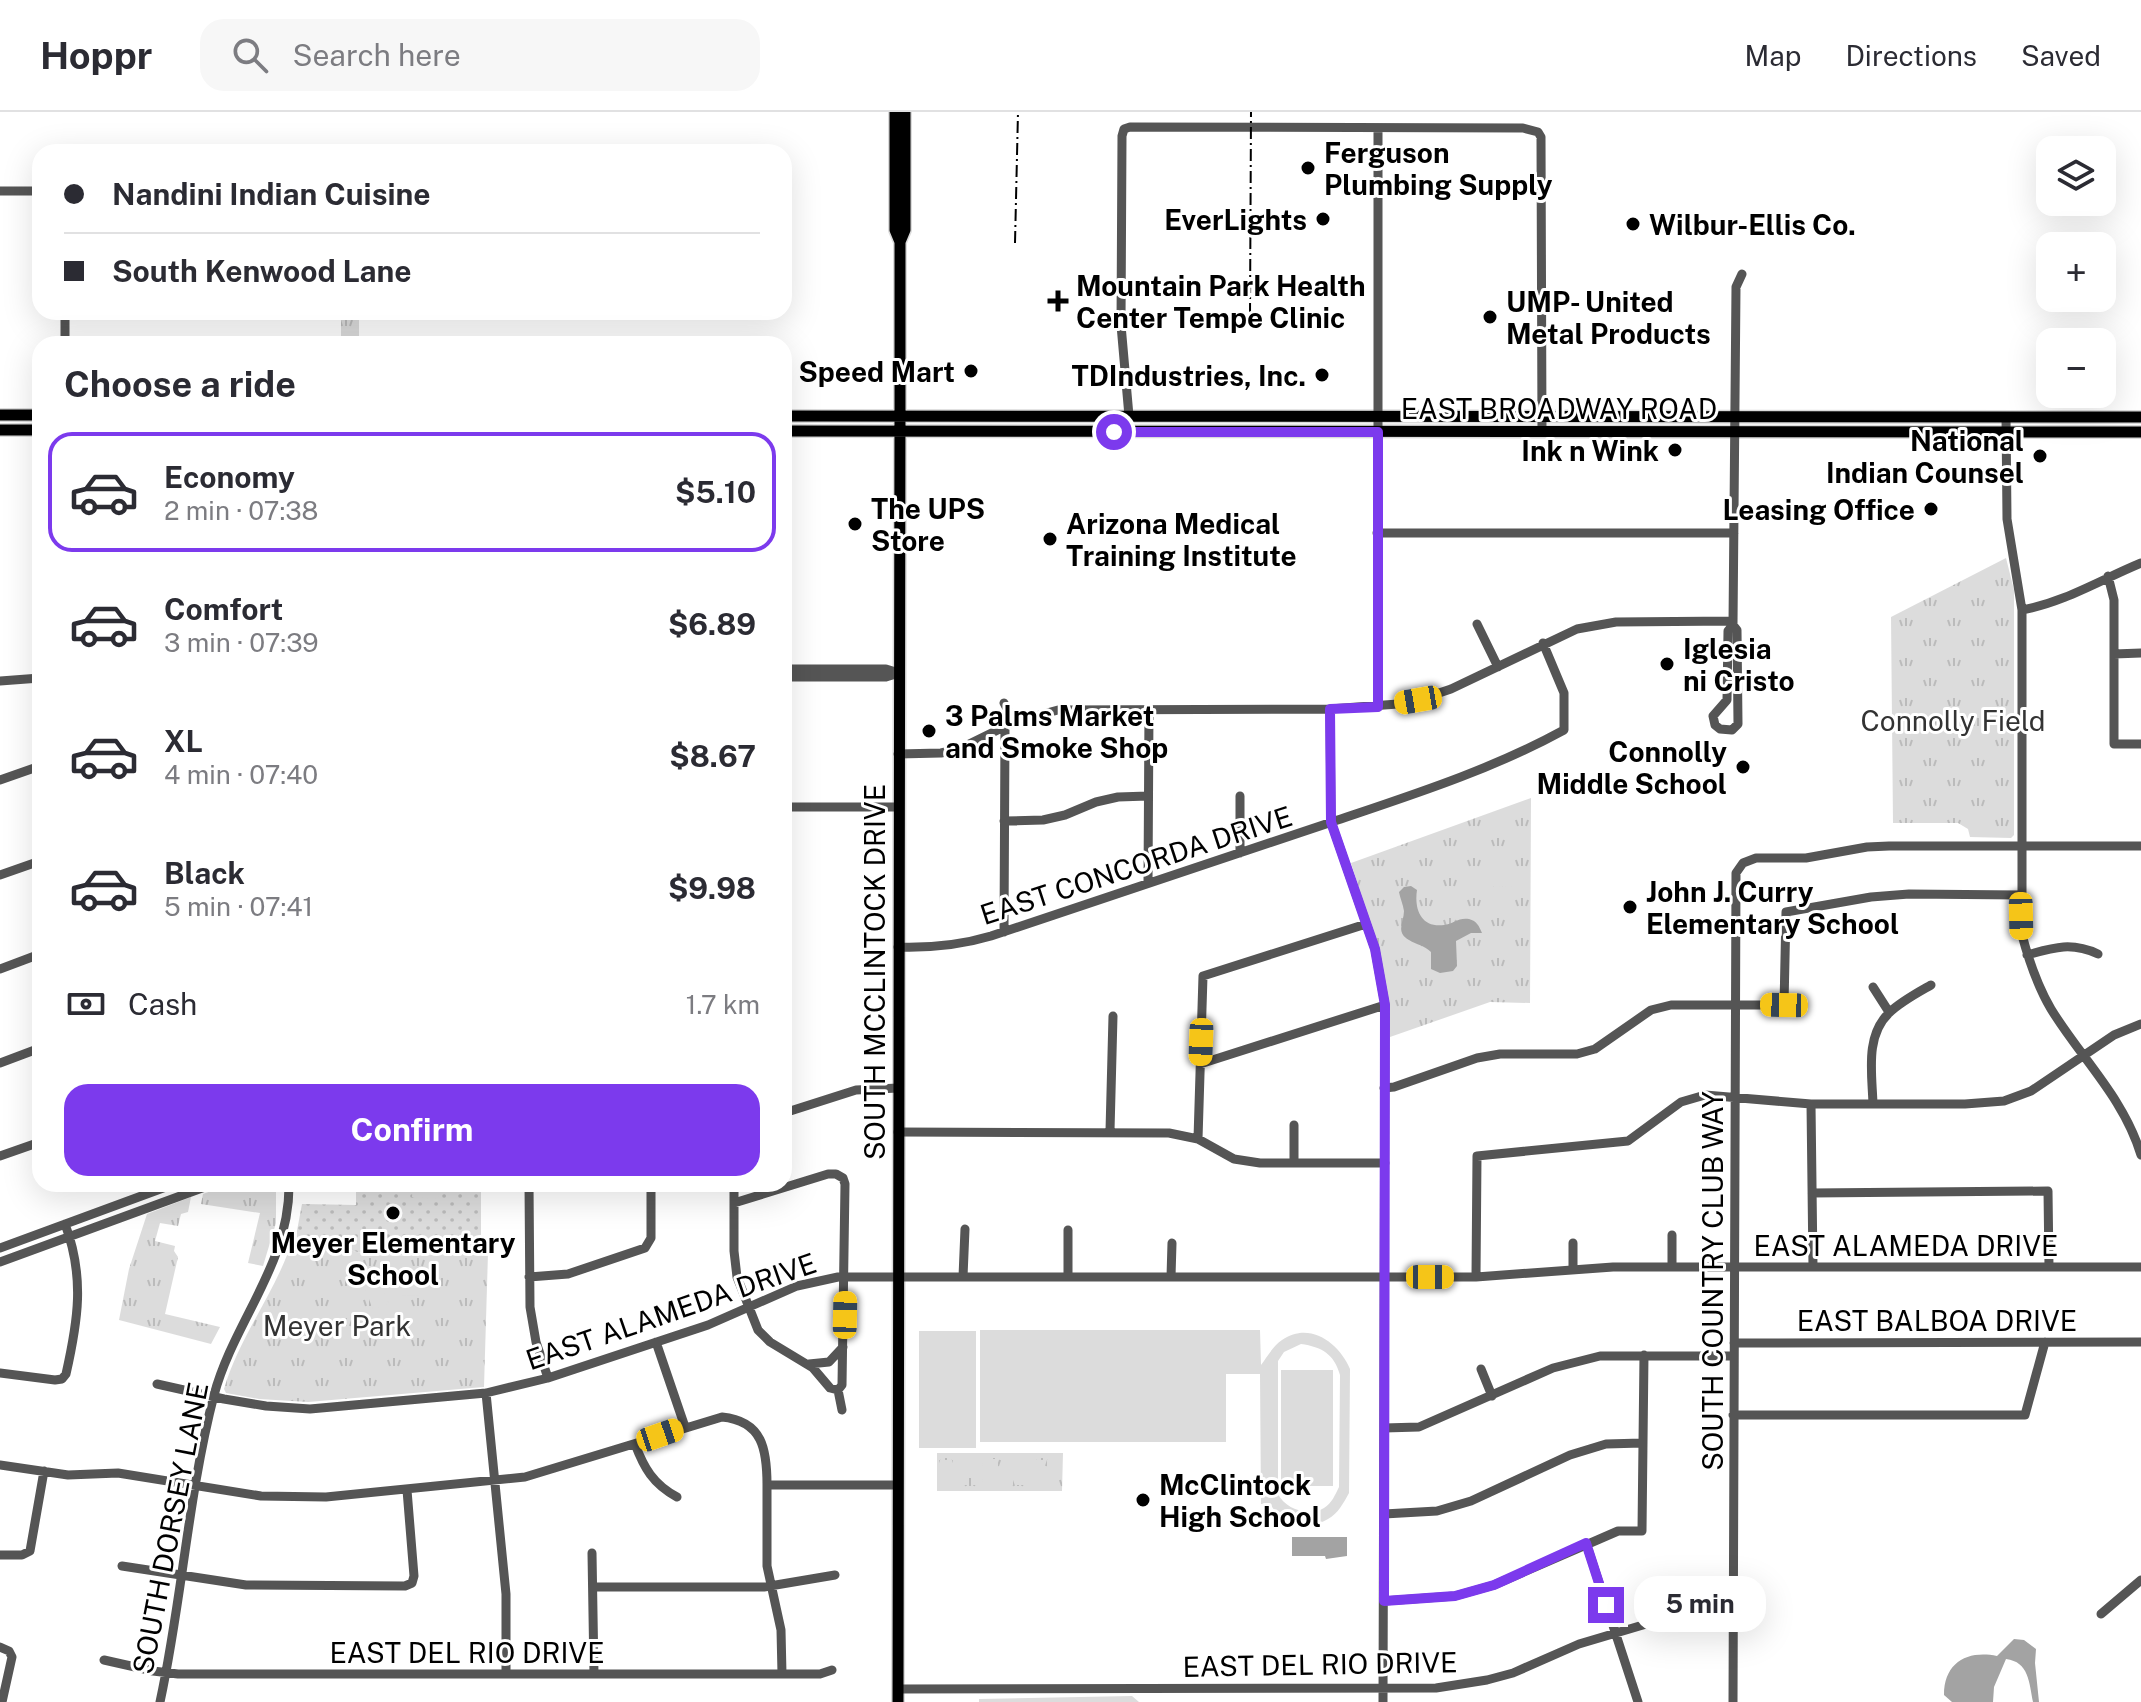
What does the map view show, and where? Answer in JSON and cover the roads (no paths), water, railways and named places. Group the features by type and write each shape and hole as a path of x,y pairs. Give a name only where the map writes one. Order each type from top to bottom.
{"main road":[{"name":"SOUTH MCCLINTOCK DRIVE","path":"895,112 895,230 900,242 898,1702"},
{"name":"SOUTH MCCLINTOCK DRIVE","path":"900,242 905,230 905,112"},
{"path":"0,415 32,415"},
{"name":"EAST BROADWAY ROAD","path":"792,416 2141,417"},
{"path":"1056,432 1061,424 1072,424 1086,416"},
{"path":"1129,416 1135,432"},
{"path":"0,430 32,430"},
{"name":"EAST BROADWAY ROAD","path":"792,431 2141,432"}],"street":[{"path":"1378,128 1378,707"},
{"path":"1129,416 1121,325 1124,129 1523,128 1538,132 1541,137 1542,432"},
{"path":"0,191 32,191"},
{"path":"1733,623 1728,631 1727,700 1713,716 1715,725 1725,730 1732,730 1738,724 1737,630 1733,623 1736,287 1742,274"},
{"path":"2006,417 2007,519 2022,610 2022,935 2036,980 2053,1011 2123,1111 2141,1155"},
{"path":"1377,533 1734,533"},
{"path":"2022,610 2059,601 2141,563"},
{"path":"2108,576 2114,600 2114,744 2141,744"},
{"path":"898,754 941,753 959,749 1009,725 1058,710 1378,707 1418,700 1451,689 1577,629 1607,623 1733,623"},
{"path":"1477,624 1498,667"},
{"name":"EAST CONCORDA DRIVE","path":"898,947 959,944 1004,932 1491,767 1564,730 1564,693 1543,643"},
{"path":"2114,654 2141,653"},
{"path":"792,669 886,669 899,673"},
{"path":"792,677 886,677 899,673"},
{"path":"0,681 32,679"},
{"path":"1004,703 1009,725 1004,821 1004,932"},
{"path":"1148,883 1149,709"},
{"path":"1330,709 1331,822 1375,949 1385,1005 1383,1702"},
{"path":"0,780 32,769"},
{"path":"1004,821 1043,820 1107,799 1148,796"},
{"path":"1240,796 1240,853"},
{"path":"792,807 898,807"},
{"path":"2021,846 2141,846"},
{"name":"SOUTH COUNTRY CLUB WAY","path":"1733,1702 1736,873 1743,863 1756,858 1806,858 1867,847 2021,846"},
{"path":"0,875 32,864"},
{"path":"1384,1088 1477,1058 1500,1054 1577,1054 1595,1049 1651,1010 1671,1005 1784,1005 1786,912 1871,897 1909,894 2021,895"},
{"path":"1198,1139 1203,976 1366,924"},
{"path":"2027,955 2057,947 2081,946 2098,954"},
{"path":"0,969 32,957"},
{"path":"1873,1104 1872,1049 1877,1028 1889,1012 1931,985"},
{"path":"1873,987 1889,1012"},
{"path":"1200,1064 1385,1005"},
{"path":"1110,1131 1113,1016"},
{"path":"1476,1277 1477,1156 1628,1141 1681,1102 1705,1095 1811,1104 2004,1101 2031,1091 2114,1035 2141,1024"},
{"path":"0,1063 32,1051"},
{"path":"792,1110 856,1090 898,1088"},
{"path":"1811,1104 1813,1267"},
{"path":"1294,1125 1294,1163"},
{"path":"898,1132 1169,1133 1198,1139 1234,1159 1260,1163 1385,1163"},
{"path":"0,1156 32,1145"},
{"path":"792,1185 828,1174 840,1175 845,1184 844,1344 842,1385 838,1390 842,1410"},
{"path":"1812,1193 2048,1191 2049,1267"},
{"path":"0,1248 152,1192"},
{"path":"0,1262 191,1192"},
{"name":"SOUTH DORSEY LANE","path":"160,1702 214,1398 234,1340 276,1257 287,1214 288,1192"},
{"path":"529,1192 532,1326 548,1378"},
{"path":"529,1277 568,1274 648,1246 651,1238 651,1192"},
{"path":"734,1192 737,1277 758,1330 765,1339 808,1364 830,1388 838,1390"},
{"path":"734,1203 770,1192"},
{"path":"0,1373 51,1380 62,1379 67,1370 79,1291 78,1269 65,1224"},
{"path":"963,1277 965,1229"},
{"path":"1068,1230 1068,1277"},
{"path":"1672,1235 1672,1267"},
{"path":"1171,1277 1172,1243"},
{"path":"1573,1243 1573,1269"},
{"name":"EAST ALAMEDA DRIVE","path":"157,1384 214,1398 310,1409 486,1393 548,1378 656,1342 805,1283 845,1277 1476,1277 1573,1269 1672,1267 2141,1267"},
{"path":"656,1342 685,1427"},
{"path":"1733,1415 2025,1415 2045,1342"},
{"name":"EAST BALBOA DRIVE","path":"1734,1343 2141,1342"},
{"path":"808,1364 829,1362 844,1344"},
{"path":"1384,1601 1455,1596 1494,1585 1618,1531 1642,1531 1644,1355"},
{"path":"1384,1428 1419,1427 1553,1368 1600,1356 1734,1356"},
{"path":"1481,1369 1492,1396"},
{"path":"486,1393 506,1594 506,1674"},
{"path":"0,1465 76,1475 118,1473 248,1495 301,1498 494,1482 549,1471 722,1417 746,1424 764,1446 767,1566 781,1630 782,1674"},
{"path":"1384,1514 1437,1511 1471,1501 1570,1455 1606,1444 1642,1443"},
{"path":"635,1444 650,1476 660,1487 677,1497"},
{"path":"0,1555 28,1553 44,1471"},
{"path":"767,1485 897,1485"},
{"path":"122,1566 182,1577 262,1586 409,1585 414,1580 414,1572 407,1490"},
{"path":"1586,1543 1638,1702"},
{"path":"592,1553 594,1674"},
{"path":"593,1587 771,1587 835,1575"},
{"path":"2101,1614 2141,1580"},
{"name":"EAST DEL RIO DRIVE","path":"898,1689 1436,1688 1487,1680 1537,1664 1615,1631 1653,1622 1733,1622"},
{"path":"2,1702 12,1661 5,1649"},
{"name":"EAST DEL RIO DRIVE","path":"104,1660 165,1673 820,1674 832,1670"}],"railway":[{"path":"1015,243 1018,112"},
{"path":"1250,315 1251,112"}],"place":[{"name":"Ferguson Plumbing Supply","path":"1308,168"},
{"name":"EverLights","path":"1323,219"},
{"name":"Wilbur-Ellis Co.","path":"1633,224"},
{"name":"Mountain Park Health Center Tempe Clinic","path":"1058,301"},
{"name":"UMP- United Metal Products","path":"1490,317"},
{"name":"Speed Mart","path":"971,371"},
{"name":"TDIndustries, Inc.","path":"1322,375"},
{"name":"Ink n Wink","path":"1675,450"},
{"name":"National Indian Counsel","path":"2040,456"},
{"name":"Leasing Office","path":"1931,509"},
{"name":"The UPS Store","path":"855,524"},
{"name":"Arizona Medical Training Institute","path":"1050,539"},
{"name":"Iglesia ni Cristo","path":"1667,664"},
{"name":"3 Palms Market and Smoke Shop","path":"929,731"},
{"name":"Connolly Middle School","path":"1743,767"},
{"name":"John J. Curry Elementary School","path":"1630,907"},
{"name":"Meyer Elementary School","path":"393,1213"},
{"name":"McClintock High School","path":"1143,1500"}],"park label":[{"name":"Connolly Field","path":"1953,720"},
{"name":"Meyer Park","path":"337,1325"}]}
